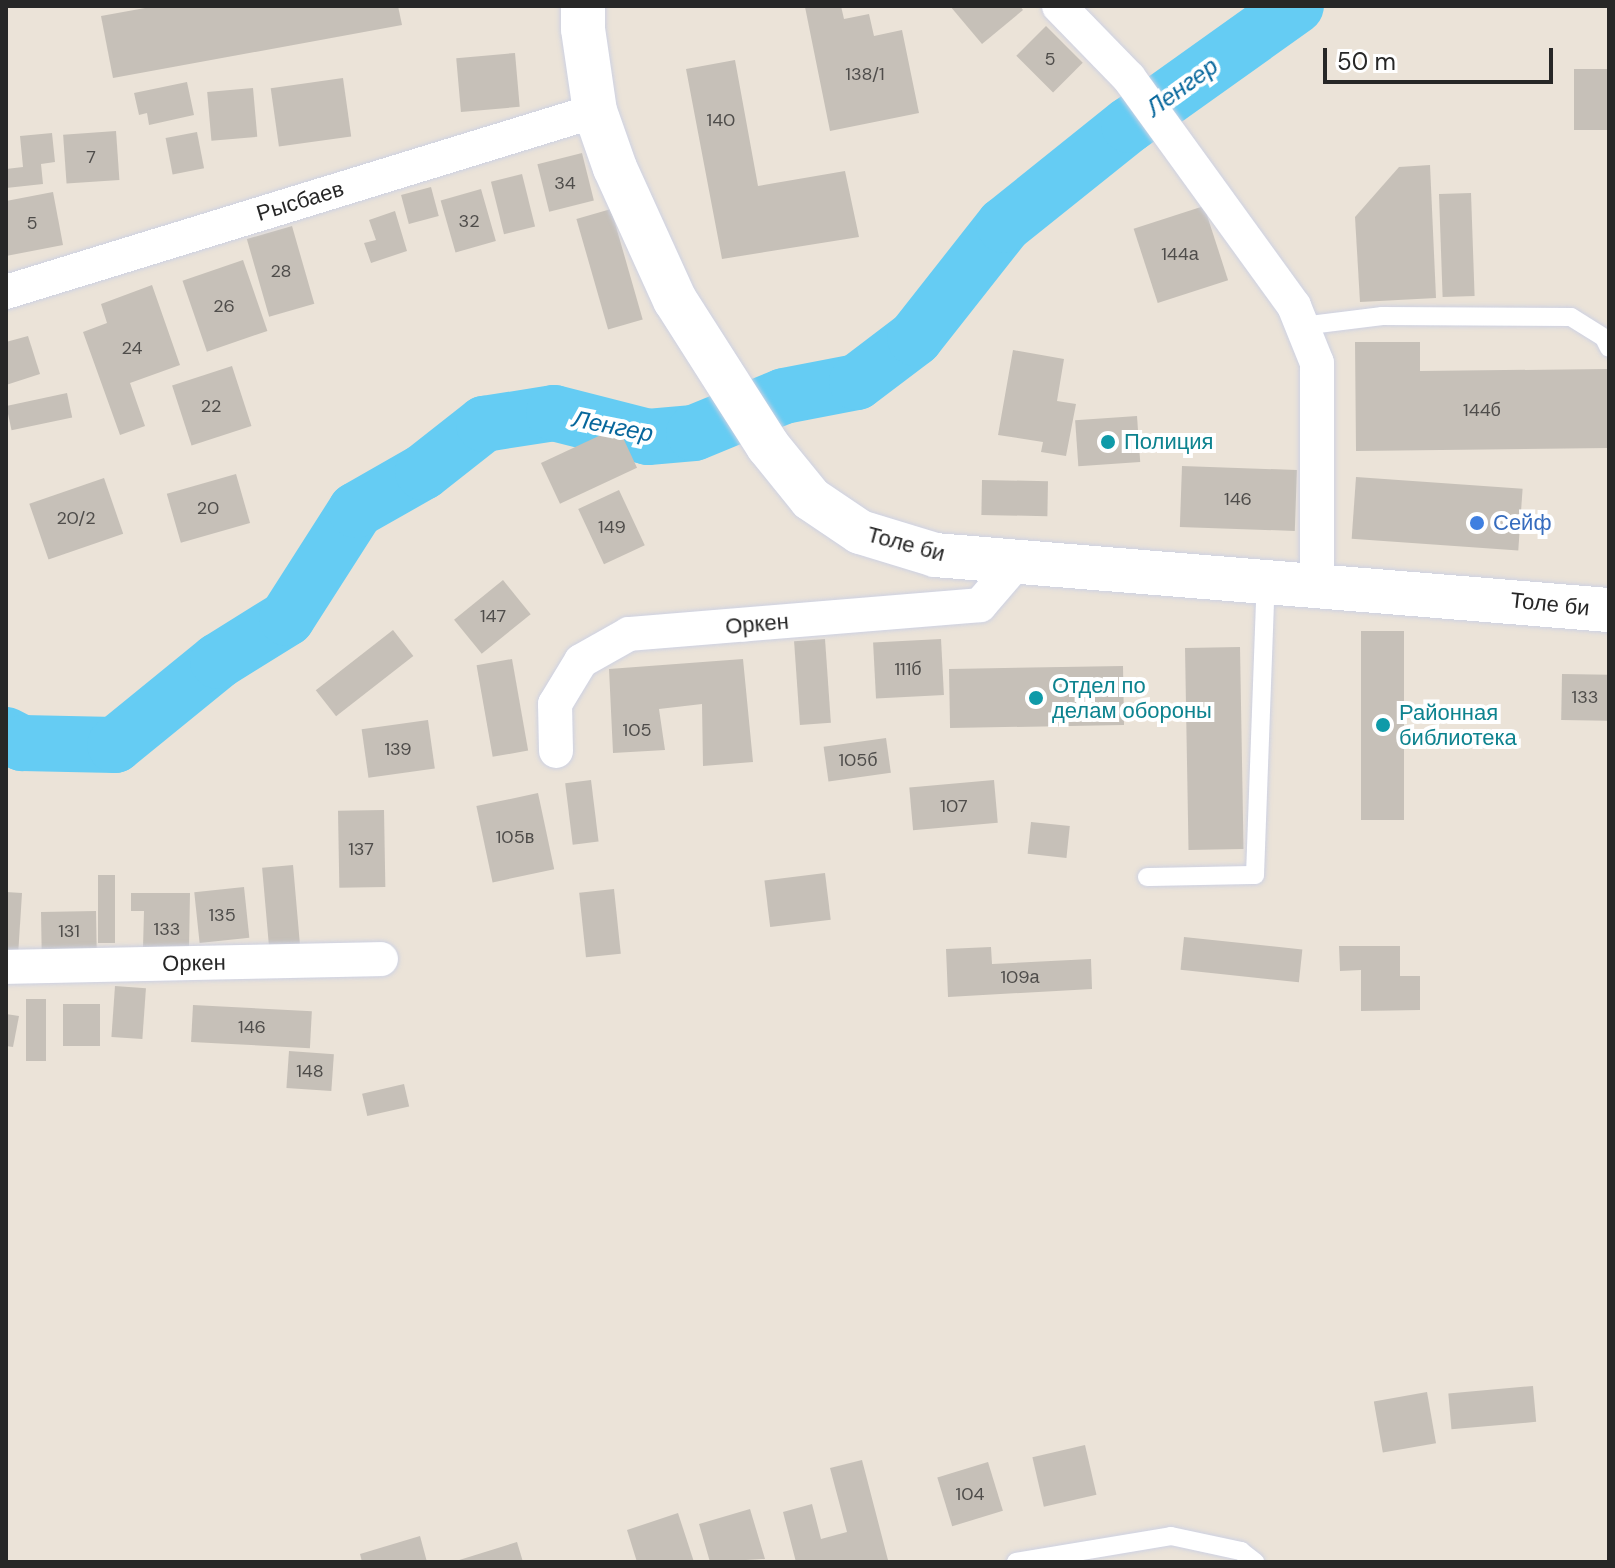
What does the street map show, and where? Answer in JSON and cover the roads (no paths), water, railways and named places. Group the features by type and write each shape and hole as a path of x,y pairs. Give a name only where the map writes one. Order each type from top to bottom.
{"main road":[{"name":"Толе би","path":"583,6 583,29 595,111 615,168 675,300 768,446 811,499 860,532 935,555 1609,610"}],"street":[{"path":"1059,6 1129,78 1294,306 1317,363 1317,585"},
{"name":"Рысбаев","path":"6,292 595,111"},
{"name":"Оркен","path":"556,751 555,704 581,661 629,634 980,605 1017,562"},
{"name":"Оркен","path":"6,967 381,959"}],"lane":[{"path":"1302,326 1382,316 1571,317 1607,341"},
{"path":"1147,877 1255,875 1266,581"},
{"path":"1016,1562 1171,1536 1241,1551 1255,1562"}],"waterway":[{"name":"Ленгер","path":"6,735 22,743 115,745 218,661 287,618 356,510 423,472 484,424 554,413 648,437 694,433 784,396 857,382 915,338 1004,225 1129,125 1296,6"}],"place":[{"name":"Полиция","path":"1108,442"},
{"name":"Сейф","path":"1477,523"},
{"name":"Отдел по делам обороны","path":"1036,698"},
{"name":"Районная библиотека","path":"1383,725"}]}
